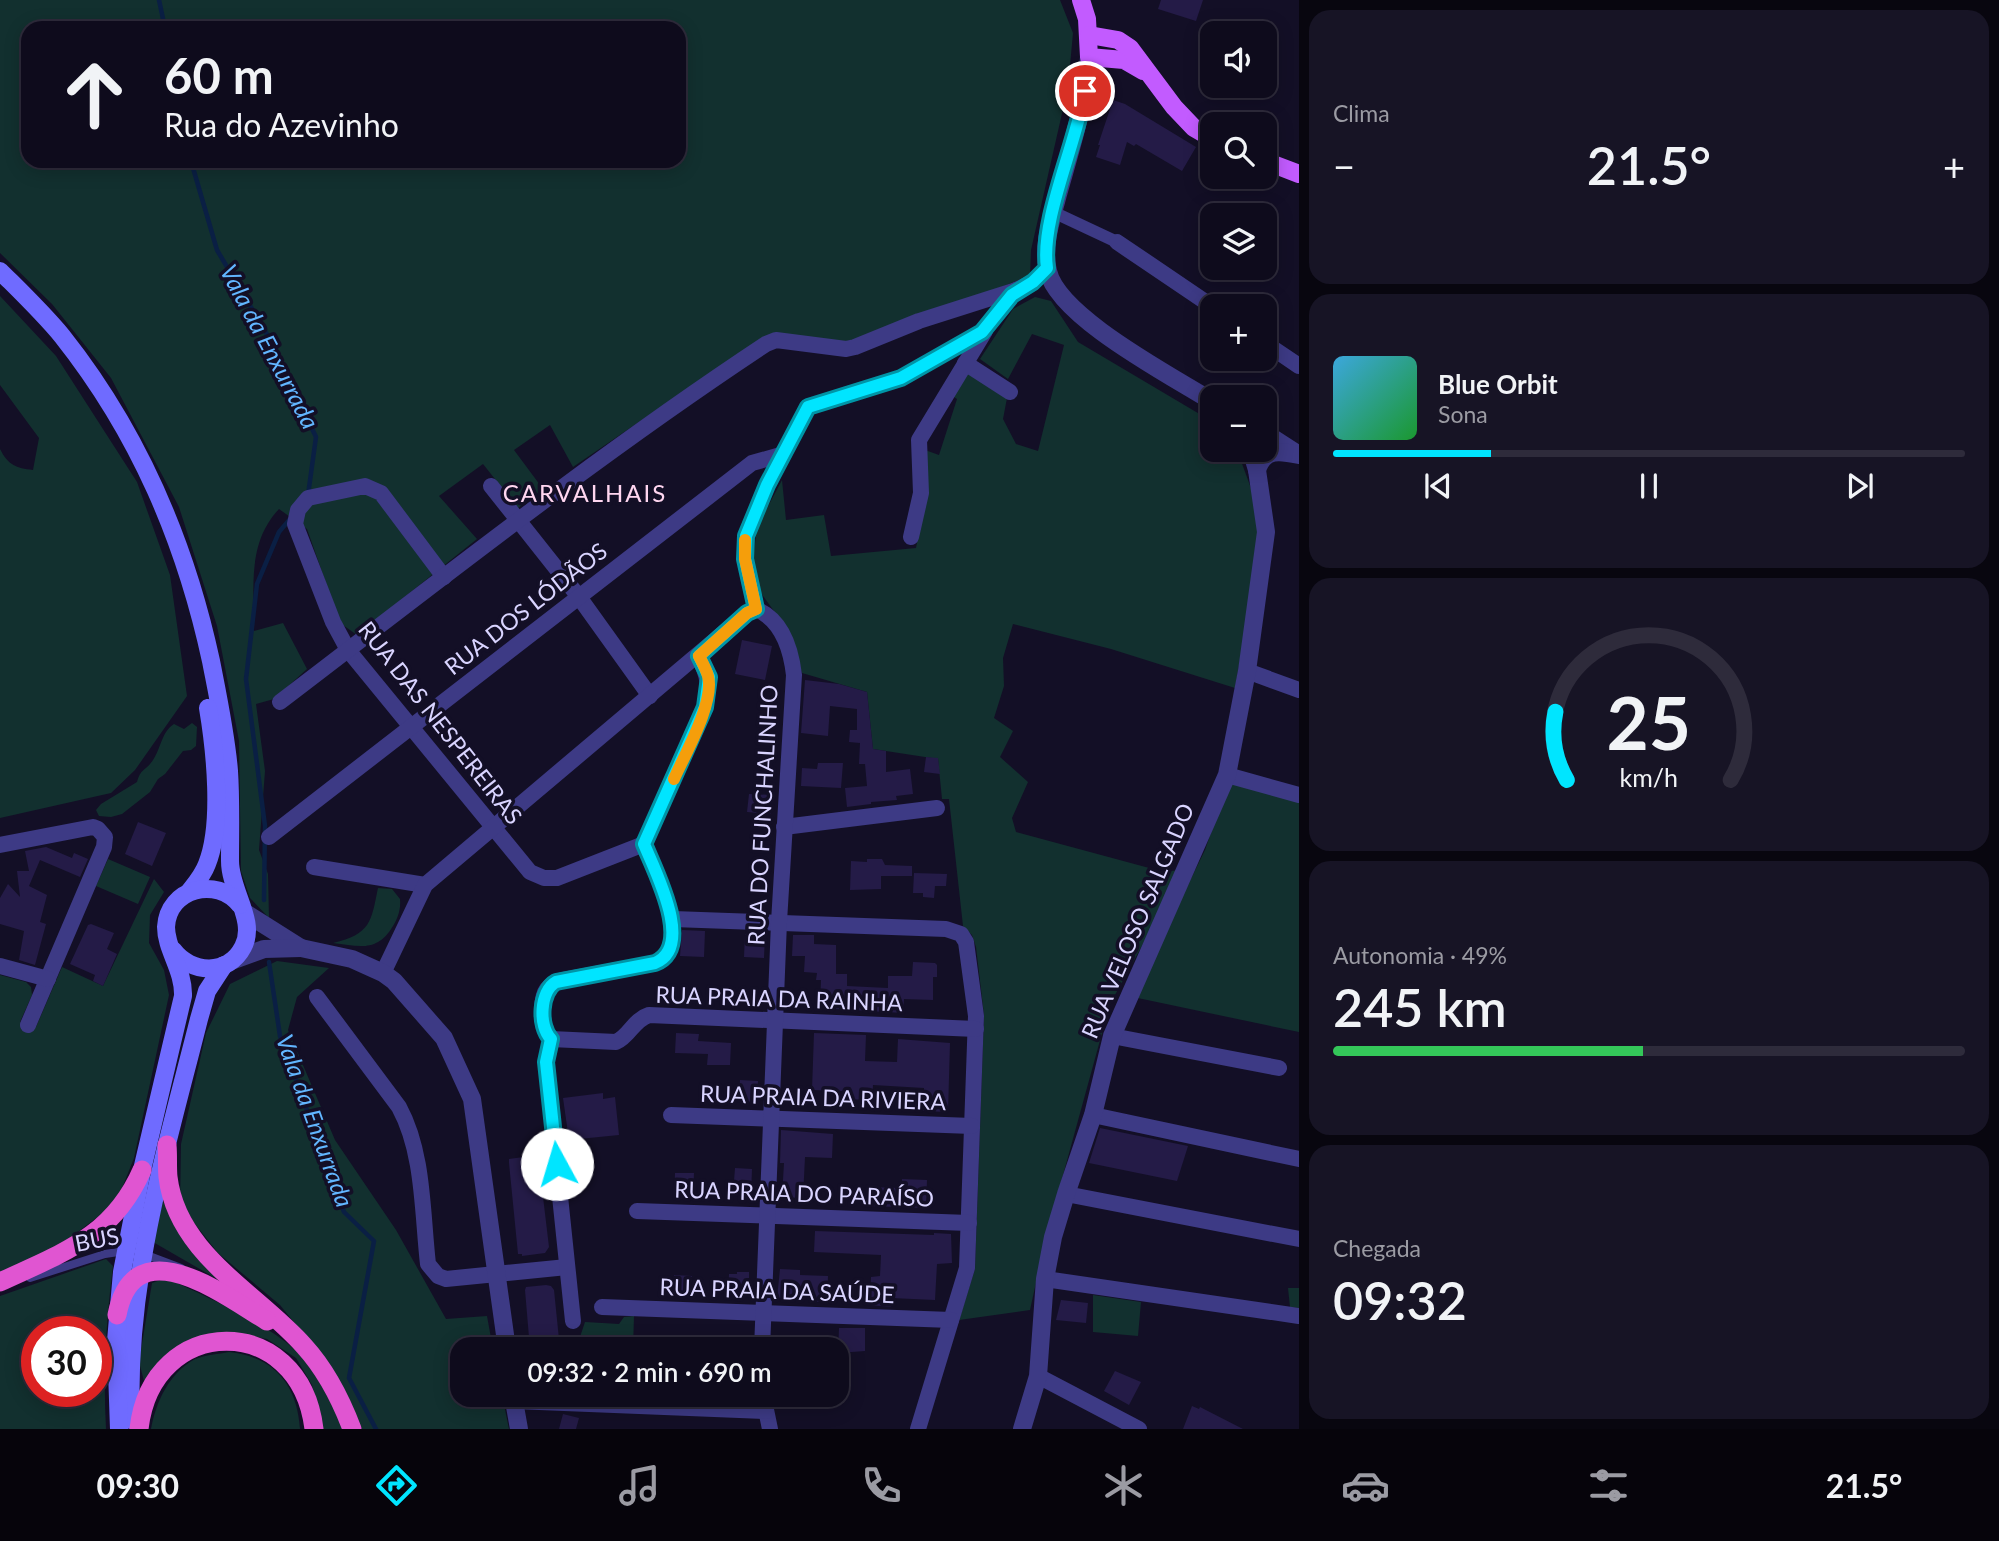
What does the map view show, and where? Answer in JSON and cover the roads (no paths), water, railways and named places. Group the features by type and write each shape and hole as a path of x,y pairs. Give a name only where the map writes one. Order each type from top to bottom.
{"highway":[{"path":"167,1145 168,1179 177,1211 199,1246 223,1273 304,1346 345,1410 352,1429"},
{"path":"0,1283 66,1251 108,1223 129,1198 142,1170"},
{"path":"117,1315 122,1295 138,1276 150,1270 163,1270 198,1280 295,1338"},
{"path":"139,1429 141,1412 150,1387 169,1363 196,1347 220,1342 245,1343 260,1347 288,1365 306,1393 312,1410 314,1429"}],"main road":[{"path":"1081,0 1089,35 1089,57 1124,60 1149,75"},
{"path":"1089,35 1118,40 1130,48 1149,75 1194,128 1200,131"},
{"path":"1277,166 1299,174"},
{"path":"0,271 61,336 117,414 150,476 186,564 201,617 223,726 230,795 230,872 247,924 245,942 240,953 228,963 204,998 167,1145 117,1315 119,1429"},
{"path":"0,283 33,316 75,368 117,431 146,488 170,546 186,597 199,652 216,770 210,854 205,869 190,892"},
{"path":"131,1429 131,1348 138,1276 134,1252 142,1170 182,1007 183,978 166,928 169,914 177,901 190,892 203,888 218,889 230,896 242,909"},
{"path":"173,950 183,961 195,967 210,969 228,963"}],"street":[{"path":"1089,57 1083,105 1053,212 1047,268 1056,290 1074,311 1091,325 1200,393"},
{"path":"1053,212 1117,242 1200,298"},
{"path":"280,702 518,520 677,403 766,344 776,340 846,349 855,347 919,321 1016,290 1033,282 1047,268"},
{"path":"1033,282 1056,290"},
{"path":"911,537 921,493 919,440 988,326 1016,290"},
{"path":"383,973 425,885 747,613 756,609 745,559 746,536 808,407 901,378 988,326"},
{"path":"1277,351 1299,366"},
{"path":"965,363 1010,392"},
{"path":"1277,448 1299,455"},
{"name":"RUA DOS LÓDÃOS","path":"269,837 752,463 784,454"},
{"name":"RUA VELOSO SALGADO","path":"1022,1429 1038,1376 1045,1279 1066,1194 1093,1115 1112,1036 1227,775 1247,671 1266,532 1255,462"},
{"path":"1257,470 1260,462"},
{"name":"RUA DAS NESPEREIRAS","path":"444,577 378,490 361,486 305,500 298,510 295,524 332,622 348,650 530,872 544,878 557,878 644,844"},
{"path":"491,486 579,597 650,696"},
{"name":"RUA DO FUNCHALINHO","path":"756,609 769,617 779,628 793,669 779,922 763,1337"},
{"path":"573,1321 546,1062 551,1039 544,1027 543,999 548,987 562,980 661,961 669,951 673,919 644,844 705,707 709,677 699,656"},
{"path":"1247,671 1299,690"},
{"path":"1227,775 1299,795"},
{"path":"784,827 937,808"},
{"path":"0,845 93,827 102,833 105,842 28,1025"},
{"path":"314,867 425,885"},
{"path":"242,909 301,948"},
{"path":"673,919 946,929 961,934 967,947 976,1029 967,1268 918,1429"},
{"path":"228,963 264,949 301,948 352,960 383,973 394,981 444,1038 472,1099 505,1337"},
{"path":"0,966 48,979"},
{"path":"317,997 399,1107 410,1127 418,1171 428,1264 438,1276 446,1279 567,1267"},
{"name":"RUA PRAIA DA RAINHA","path":"551,1039 616,1042 624,1038 637,1020 649,1015 976,1029"},
{"path":"1112,1036 1279,1068"},
{"name":"RUA PRAIA DA RIVIERA","path":"671,1115 972,1126"},
{"path":"1093,1115 1299,1159"},
{"path":"1066,1194 1299,1239"},
{"name":"RUA PRAIA DO PARAÍSO","path":"637,1211 969,1223"},
{"path":"1045,1279 1299,1316"},
{"name":"RUA PRAIA DA SAÚDE","path":"603,1307 951,1320"},
{"path":"1038,1376 1116,1422 1139,1429"},
{"path":"515,1407 519,1429"},
{"path":"765,1407 770,1429"}],"lane":[{"name":"BUS","path":"0,1289 105,1254 134,1252 171,1262 198,1280"}],"waterway":[{"name":"Vala da Enxurrada","path":"159,0 164,21"},
{"name":"Vala da Enxurrada","path":"193,168 217,250 268,336 316,437 308,495"},
{"name":"Vala da Enxurrada","path":"264,900 265,826 246,679 257,584 279,532 290,519"},
{"name":"Vala da Enxurrada","path":"269,962 280,1036 344,1212 374,1241 349,1378 376,1429"}],"district":[{"name":"CARVALHAIS","path":"585,494"}]}
